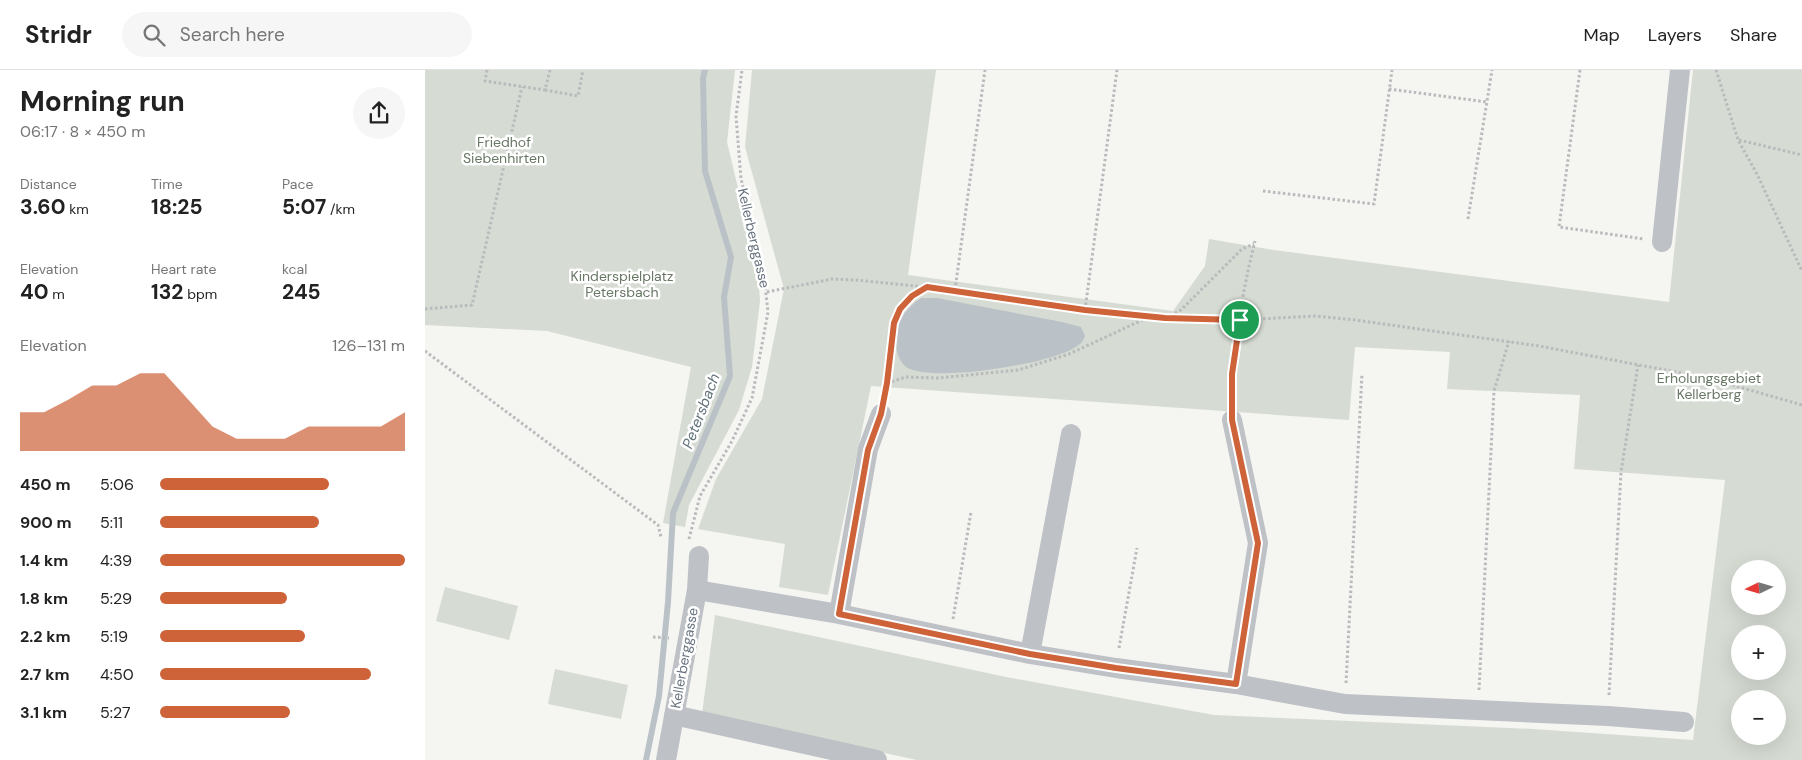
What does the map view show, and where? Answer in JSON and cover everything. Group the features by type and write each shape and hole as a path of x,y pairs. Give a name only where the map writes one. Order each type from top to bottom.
{"street":[{"path":"1662,242 1680,70"},
{"path":"839,614 868,450 881,414"},
{"path":"1232,420 1258,543 1236,684"},
{"path":"1030,654 1071,434"},
{"name":"Kellerberggasse","path":"666,760 697,590 694,549"},
{"path":"697,590 839,614 1030,654 1236,684 1345,704 1608,716 1684,722"},
{"path":"674,714 877,760"}],"path":[{"path":"487,70 485,81 578,96 583,70"},
{"path":"545,90 550,70"},
{"name":"Kellerberggasse","path":"694,549 700,496 732,441 752,398 768,312 767,292 741,179 736,116 742,70"},
{"path":"955,290 985,70"},
{"path":"1085,310 1117,70"},
{"path":"1263,191 1374,204 1392,70"},
{"path":"1469,219 1493,70"},
{"path":"1580,70 1559,227 1662,242"},
{"path":"1716,70 1738,140 1757,174 1802,270"},
{"path":"425,309 472,305 523,87"},
{"path":"1389,89 1487,102"},
{"path":"1738,140 1802,155"},
{"path":"1165,318 1181,310 1242,249 1255,243 1232,374 1232,420"},
{"path":"767,292 832,279 955,290 1085,310 1150,317 1240,320 1316,316 1509,341 1708,378 1802,405"},
{"path":"881,414 887,383 894,323 900,309 912,296 927,287"},
{"path":"887,383 906,377 939,378 1018,370 1069,354 1150,317"},
{"path":"1478,711 1494,391 1509,341"},
{"path":"425,351 658,525 661,536"},
{"path":"1608,716 1621,472 1638,365"},
{"path":"1345,704 1362,374"},
{"path":"950,637 971,512"},
{"path":"1116,668 1137,548"},
{"path":"653,637 675,639"}],"green space":[{"path":"425,70 735,70 727,142 758,272 760,301 752,367 739,410 689,505 685,527 663,523 691,367 547,331 425,325"},
{"name":"Erholungsgebiet Kellerberg","path":"752,70 936,70 908,275 1173,311 1205,266 1209,239 1274,250 1669,302 1693,70 1802,70 1802,760 917,760 702,714 715,615 1006,677 1214,715 1533,729 1693,740 1725,480 1574,469 1580,395 1447,389 1450,352 1355,347 1349,420 871,386 828,595 779,587 785,544 698,529 716,479 762,399 784,289 745,147"},
{"path":"445,587 518,606 509,640 436,621"},
{"path":"555,669 628,685 621,719 548,704"}],"shaded area":[{"path":"921,298 937,298 1062,322 1081,327 1085,336 1081,343 1069,351 1023,364 965,372 939,373 918,371 905,366 900,360 896,338 900,320"}],"waterway":[{"name":"Petersbach","path":"646,760 659,696 668,602 673,513 730,376 724,297 731,257 705,171 703,78 705,70"}],"route":[{"path":"927,287 1085,310 1165,318 1240,320 1232,374 1232,420 1258,543 1236,684 1030,654 839,614 868,450 881,414 887,383 894,323 900,309 912,296 927,287"}],"park label":[{"name":"Friedhof Siebenhirten","path":"504,150"},
{"name":"Kinderspielplatz Petersbach","path":"622,284"}]}
